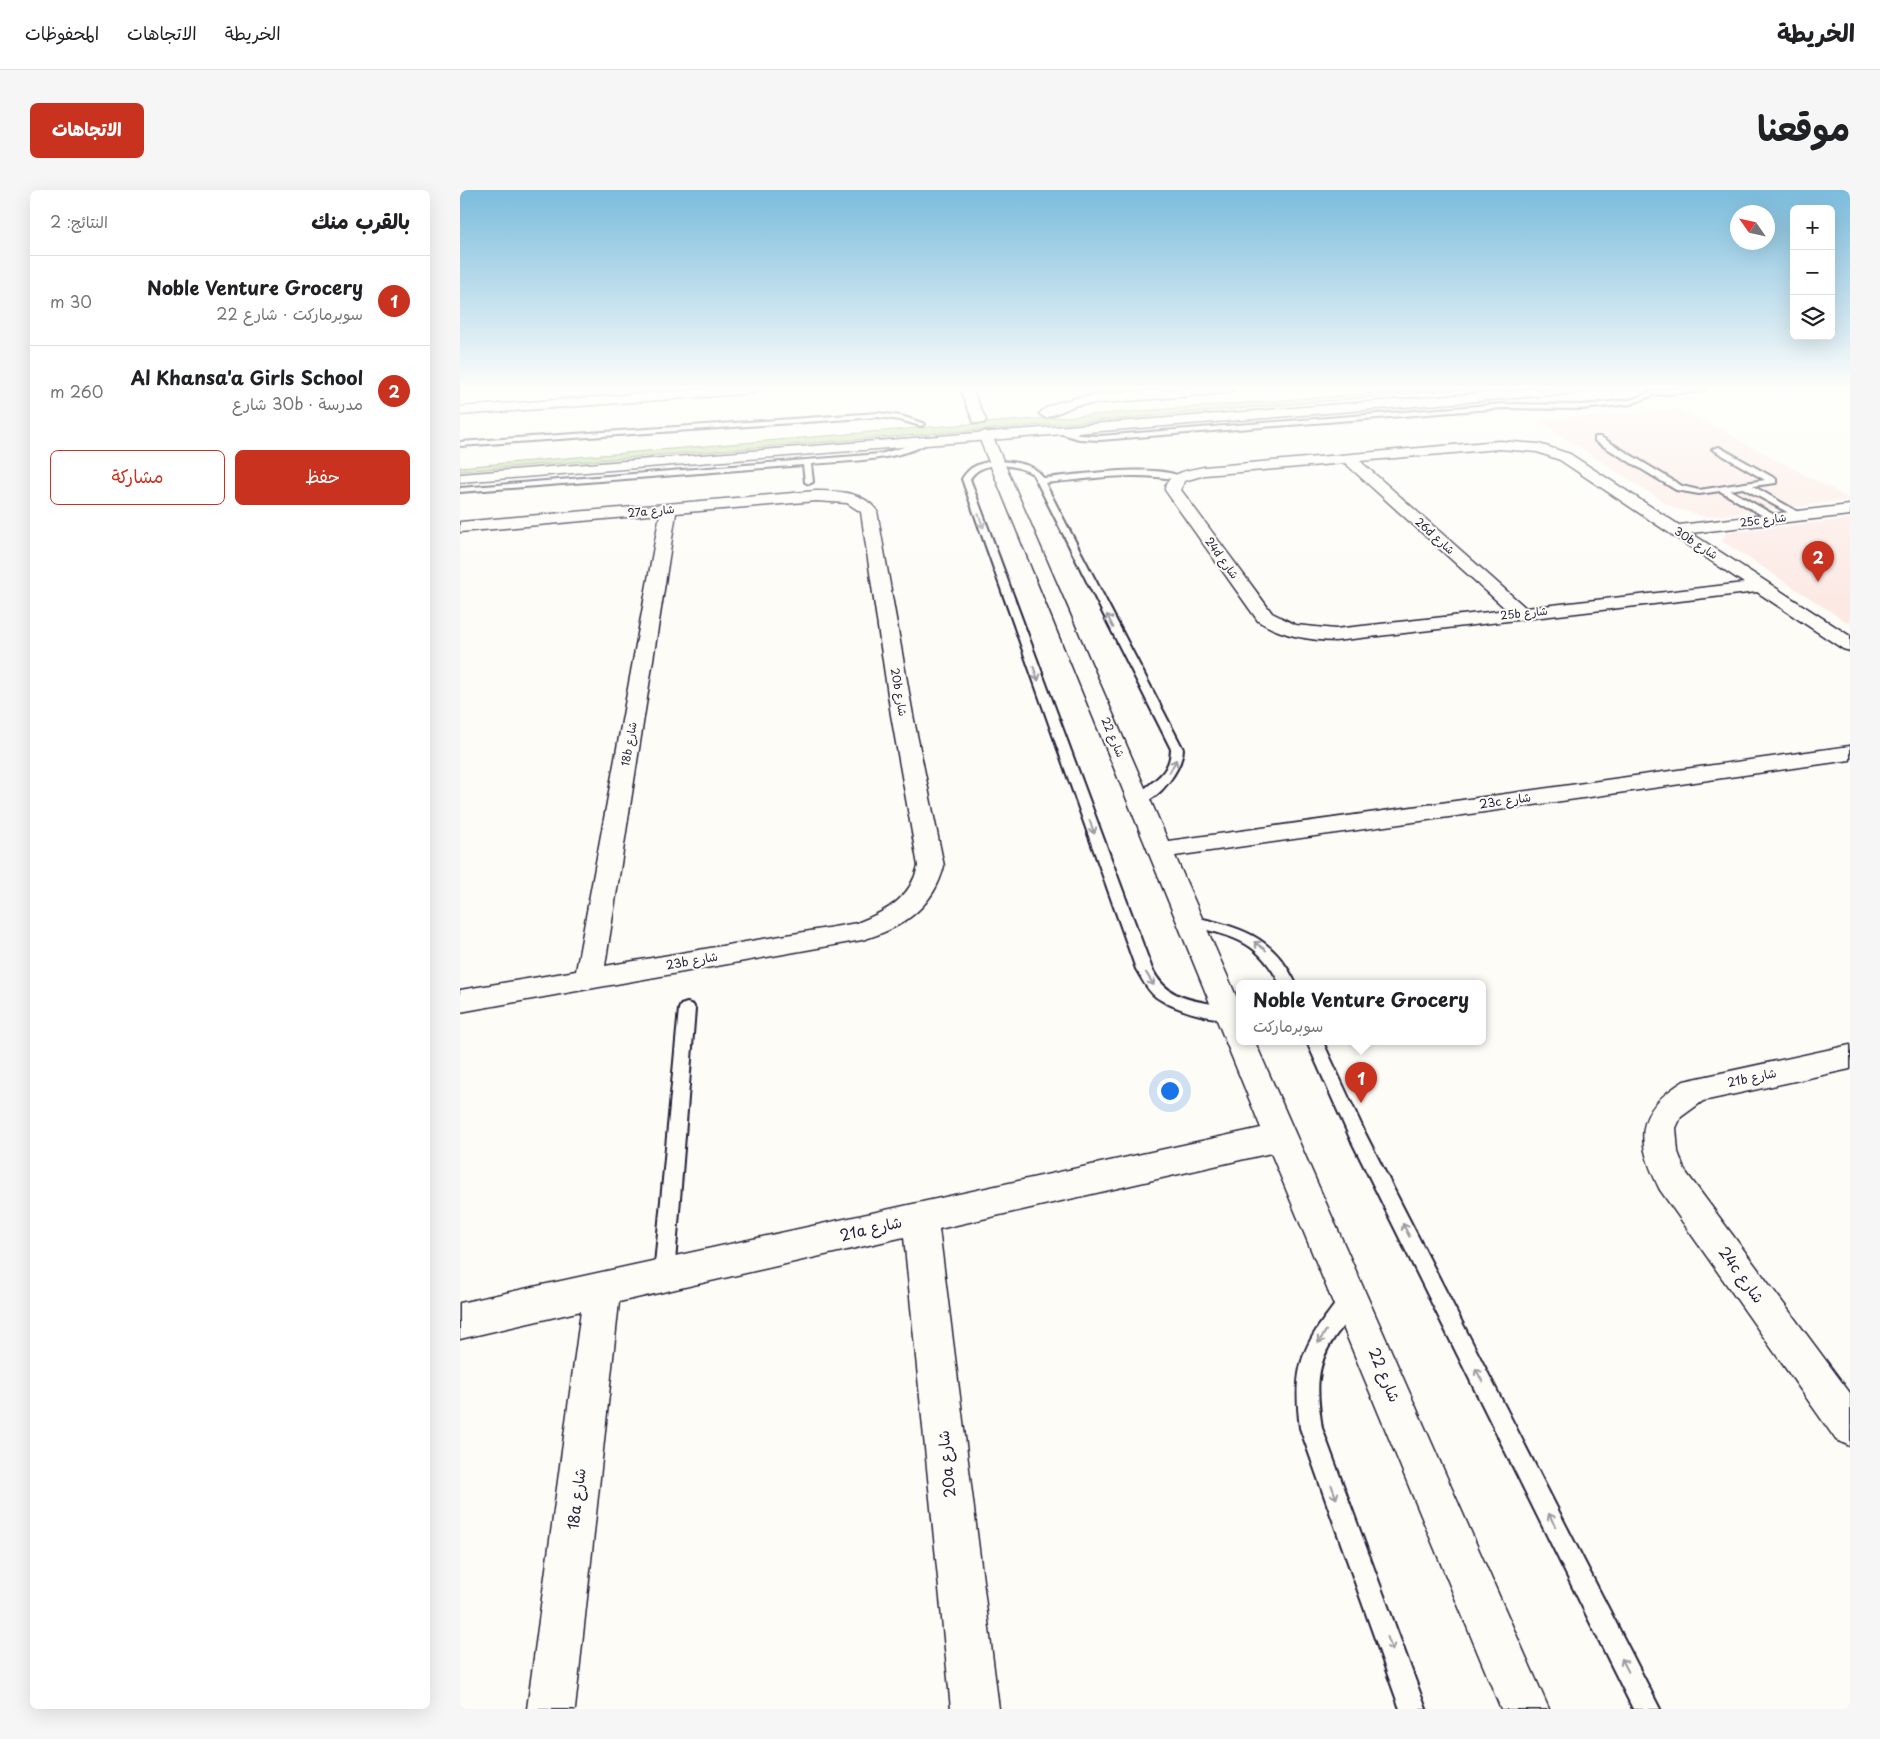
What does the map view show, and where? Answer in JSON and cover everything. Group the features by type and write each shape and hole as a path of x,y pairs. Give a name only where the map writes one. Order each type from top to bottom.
{"street":[{"path":"460,478 683,460"},
{"name":"شارع 22","path":"997,460 1236,1032"},
{"name":"30b شارع","path":"1179,478 1204,471 1338,460"},
{"name":"26d شارع","path":"1350,460 1521,613"},
{"name":"30b شارع","path":"1569,460 1850,645"},
{"name":"24d شارع","path":"1179,478 1172,486 1174,490 1264,617 1286,629"},
{"name":"27a شارع","path":"460,526 816,496 842,497"},
{"name":"20b شارع","path":"842,497 860,502 869,511 902,714 931,866 930,878 916,900"},
{"name":"18b شارع","path":"589,979 669,509"},
{"name":"25c شارع","path":"1676,530 1850,510"},
{"name":"25b شارع","path":"1286,629 1318,635 1335,634 1761,586"},
{"name":"23c شارع","path":"1161,850 1850,752"},
{"name":"23b شارع","path":"460,1001 862,931 883,923 902,912 916,900"},
{"name":"شارع 22","path":"1242,1045 1352,1298 1526,1709"},
{"name":"21b شارع","path":"1664,1115 1676,1100 1695,1090 1850,1057"},
{"name":"24c شارع","path":"1664,1115 1658,1134 1661,1156 1672,1180 1850,1426"},
{"name":"21a شارع","path":"460,1321 1281,1137"},
{"name":"20a شارع","path":"920,1218 975,1709"},
{"name":"18a شارع","path":"551,1709 602,1289"}],"lane":[{"path":"460,490 828,460"},
{"path":"1633,460 1683,490 1699,492 1773,481 1735,460"},
{"path":"807,462 809,482"},
{"path":"1140,800 1173,769 1178,759 1177,749 1036,473 1027,467 998,463 978,467 971,471 966,479 1144,969 1155,987 1174,1000 1200,1008 1236,1032"},
{"path":"1039,481 1150,473 1179,478"},
{"path":"1746,486 1801,516"},
{"path":"1722,489 1775,519"},
{"path":"1190,920 1233,932 1262,946 1273,956 1286,980"},
{"path":"664,1275 686,1009"},
{"path":"1316,1045 1358,1136 1647,1709"},
{"path":"1352,1298 1321,1337 1308,1364 1305,1395 1311,1428 1413,1709"}],"shaded area":[{"path":"1599,460 1777,460 1850,499 1706,517 1674,508"},
{"path":"1850,519 1850,624 1722,541 1726,533"}],"green space":[{"path":"544,460 601,460 460,471 460,467"}],"place":[{"name":"Al Khansa'a Girls School","path":"1818,582"},
{"name":"Noble Venture Grocery","path":"1361,1103"}]}
